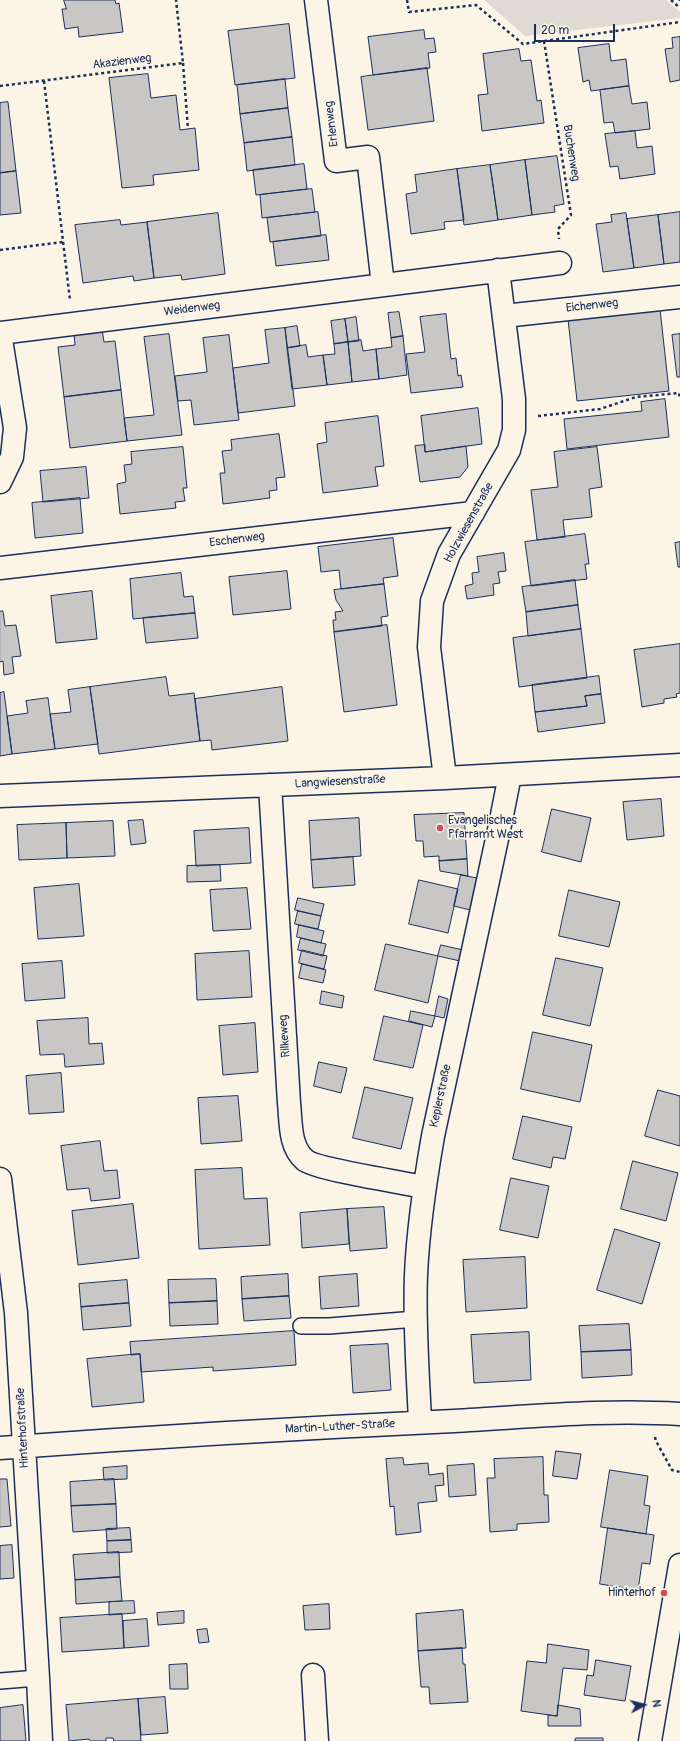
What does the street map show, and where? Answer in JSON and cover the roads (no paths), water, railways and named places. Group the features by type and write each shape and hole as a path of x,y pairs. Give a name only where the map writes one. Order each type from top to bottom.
{"street":[{"name":"Erlenweg","path":"316,0 336,161 368,158 383,285"},
{"path":"383,285 560,263"},
{"name":"Holzwiesenstraße","path":"445,778 429,647 432,601 449,554 509,450 514,430 514,399 498,270"},
{"name":"Weidenweg","path":"0,333 383,285"},
{"name":"Eichenweg","path":"504,316 680,297"},
{"path":"0,333 15,428 12,457 0,482"},
{"name":"Eschenweg","path":"0,568 473,513"},
{"name":"Langwiesenstraße","path":"0,796 445,778 680,765"},
{"name":"Keplerstraße","path":"420,1422 416,1320 416,1276 424,1187 433,1136 499,832 510,774"},
{"name":"Rilkeweg","path":"270,785 289,1103 291,1130 296,1148 305,1161 325,1168 424,1187"},
{"name":"Hinterhofstraße","path":"0,1179 16,1313 41,1741"},
{"name":"Martin-Luther-Straße","path":"0,1448 420,1422 652,1412 680,1414"},
{"path":"650,1741 680,1570"},
{"path":"313,1675 317,1741"}],"lane":[{"path":"301,1326 329,1326 416,1320"},
{"path":"0,1681 38,1678"}],"place":[{"name":"Evangelisches Pfarramt West","path":"440,828"},
{"name":"Hinterhof","path":"664,1593"}]}
